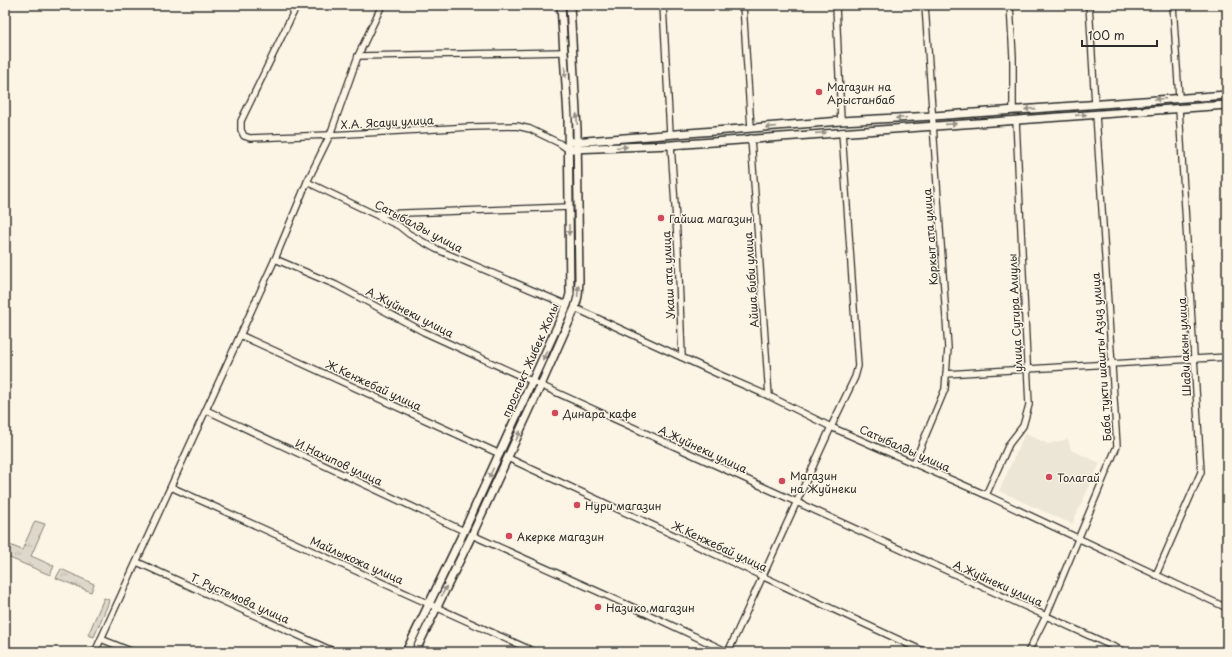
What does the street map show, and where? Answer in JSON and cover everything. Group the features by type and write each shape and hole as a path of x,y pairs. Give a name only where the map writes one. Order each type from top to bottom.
{"street":[{"path":"95,652 275,259 307,182 330,135 250,138 244,136 241,130 241,121 297,5"},
{"name":"Х.А. Ясауи улица","path":"382,5 358,56 330,135 471,127 517,126 530,129 569,146"},
{"name":"проспект Жибек Жолы","path":"415,652 464,531 567,305 570,294 569,146 561,5"},
{"name":"проспект Жибек Жолы","path":"406,652 472,535 575,308 578,296 579,281 577,146 570,5"},
{"path":"663,5 670,134"},
{"path":"743,5 751,128"},
{"path":"836,5 841,121"},
{"name":"Коркыт ата улица","path":"914,463 945,389 948,348 925,5"},
{"path":"1010,5 1013,57 1013,110"},
{"path":"1089,5 1095,104"},
{"path":"1173,5 1179,98"},
{"path":"358,56 564,52"},
{"path":"577,146 670,134 1227,95"},
{"path":"569,146 671,145 751,138 1227,105"},
{"name":"Шади акын улица","path":"1156,575 1201,472 1179,109"},
{"name":"Баба тукти шашты Азиз улица","path":"1028,652 1046,616 1117,446 1096,114"},
{"name":"улица Сугира Алиулы","path":"986,495 1009,444 1023,426 1030,405 1016,120"},
{"path":"472,535 639,610 728,652 855,377 858,366 842,132"},
{"name":"Айша биби улица","path":"751,138 769,396"},
{"name":"Укаш ата улица","path":"671,145 678,250 682,357"},
{"name":"Сатыбалды улица","path":"307,182 399,226 409,234 436,249 567,305"},
{"path":"375,214 569,207"},
{"name":"А.Жуйнеки улица","path":"275,259 336,286 424,332 1125,652"},
{"name":"Сатыбалды улица","path":"575,308 769,396 831,427 986,495 1227,608"},
{"name":"Ж.Кенжебай улица","path":"240,335 500,454"},
{"path":"946,374 1227,357"},
{"name":"И.Нахипов улица","path":"206,410 464,531"},
{"name":"Ж.Кенжебай улица","path":"508,458 764,576 924,652"},
{"name":"Майлыкожа улица","path":"171,487 535,652"},
{"name":"Т. Рустемова улица","path":"136,562 335,652"},
{"path":"101,639 134,652"}],"shaded area":[{"name":"Толагай","path":"1025,433 1048,444 1068,439 1071,450 1100,463 1072,524 999,491"}],"green space":[{"path":"35,521 45,524 31,556 54,566 50,575 5,556 10,545 22,550"},
{"path":"61,569 94,584 91,592 56,578"},
{"path":"104,598 109,600 108,604 94,637 88,635"}],"place":[{"name":"Магазин на Арыстанбаб","path":"819,92"},
{"name":"Гайша магазин","path":"661,218"},
{"name":"Динара кафе","path":"555,413"},
{"name":"Толагай","path":"1049,477"},
{"name":"Магазин на Жуйнеки","path":"782,481"},
{"name":"Нури магазин","path":"577,505"},
{"name":"Акерке магазин","path":"509,536"},
{"name":"Назико магазин","path":"598,607"}]}
